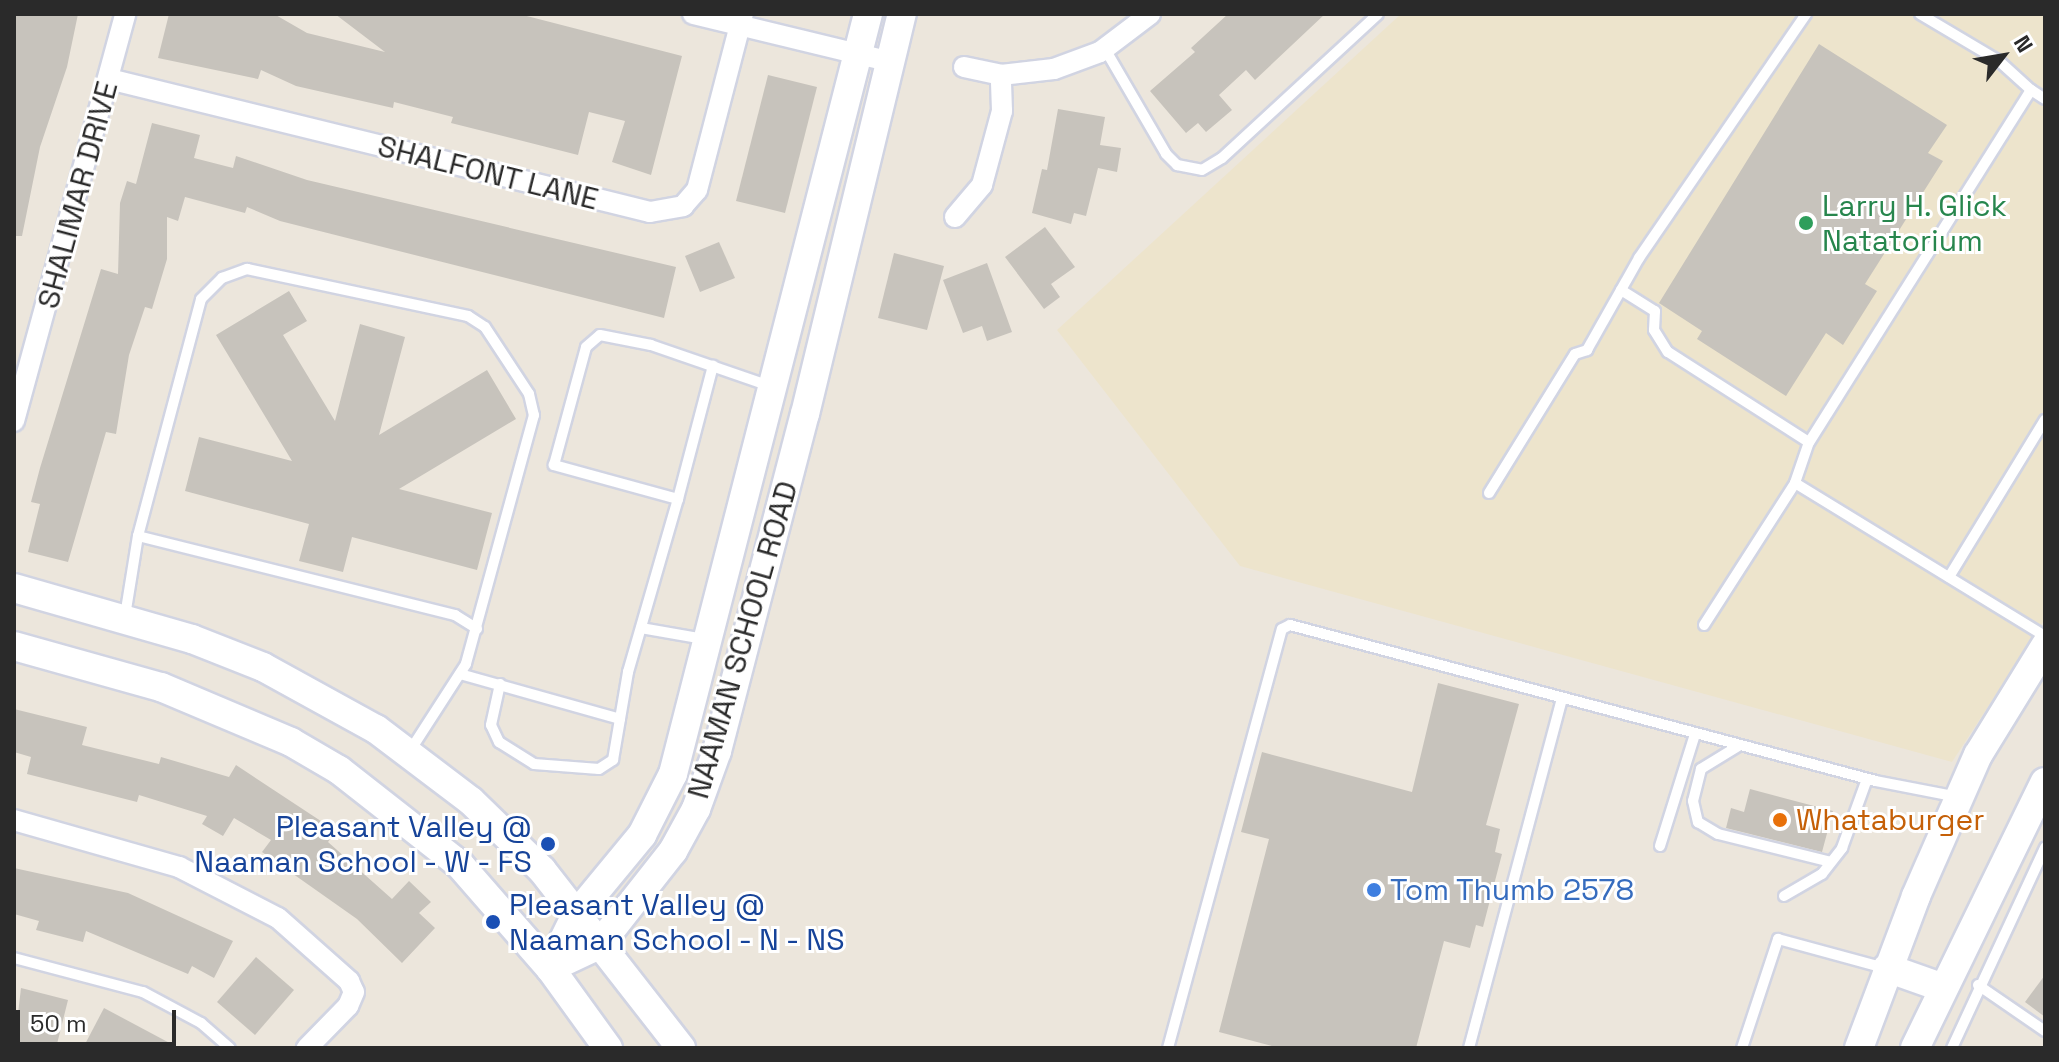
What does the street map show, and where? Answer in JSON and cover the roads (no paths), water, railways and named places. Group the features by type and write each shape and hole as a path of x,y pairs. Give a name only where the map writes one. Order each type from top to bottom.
{"main road":[{"name":"NAAMAN SCHOOL ROAD","path":"550,968 576,915 642,835 673,774 868,14"},
{"name":"NAAMAN SCHOOL ROAD","path":"550,968 599,945 673,851 717,751 805,414 888,61 902,14"},
{"path":"14,588 125,618 263,667 409,753 500,828 542,870 681,1048"},
{"path":"14,646 161,687 291,742 339,770 460,865 550,968 608,1048"},
{"path":"1859,1048 1887,968 1978,755 2045,646"},
{"path":"1915,1048 1941,987 2045,782"},
{"path":"1887,968 1941,987"}],"street":[{"name":"SHALIMAR DRIVE","path":"14,421 125,14"},
{"path":"693,14 741,20 857,58 888,61"},
{"path":"964,67 1001,75 1054,69 1105,49 1150,14"},
{"name":"SHALFONT LANE","path":"109,79 650,212 683,206 697,190 741,20"},
{"path":"955,217 982,185 1002,111 1001,75"},
{"path":"14,820 130,851 212,880 278,918 339,971 354,992 348,1006 307,1048"}],"lane":[{"path":"1105,49 1166,154 1177,165 1202,170 1222,158 1378,14"},
{"path":"1489,493 1575,354 1587,350 1621,290 1806,14"},
{"path":"1920,14 1999,61 2045,99"},
{"path":"1704,625 1795,483 1809,442 2031,90"},
{"path":"125,618 138,536 201,299 222,278 247,269 468,316 485,327 529,394 534,415 477,629 460,674 409,753"},
{"path":"1621,290 1655,311 1654,330 1668,352 1809,442"},
{"path":"678,499 554,465 586,347 600,335 713,366 772,386"},
{"path":"500,684 491,725 499,742 534,764 599,769 613,760 641,628 713,366"},
{"path":"1949,577 2045,420"},
{"path":"1795,483 2045,636"},
{"path":"138,536 455,615 477,629"},
{"path":"1168,1048 1282,629 1290,625 1867,779 1960,797"},
{"path":"641,628 706,640"},
{"path":"460,674 620,719"},
{"path":"1469,1048 1562,698"},
{"path":"1660,846 1695,734"},
{"path":"1740,745 1701,769 1693,801 1698,822 1718,834 1831,862"},
{"path":"1784,896 1831,862 1856,819 1867,779"},
{"path":"1952,1048 1978,985 2045,848"},
{"path":"1742,1048 1778,939 1887,968"},
{"path":"14,958 143,992 201,1023 230,1048"},
{"path":"1978,985 2045,1031"}],"place":[{"name":"Larry H. Glick Natatorium","path":"1806,223"},
{"name":"Whataburger","path":"1780,820"},
{"name":"Pleasant Valley @ Naaman School - W - FS","path":"548,844"},
{"name":"Tom Thumb 2578","path":"1374,890"},
{"name":"Pleasant Valley @ Naaman School - N - NS","path":"493,922"}]}
